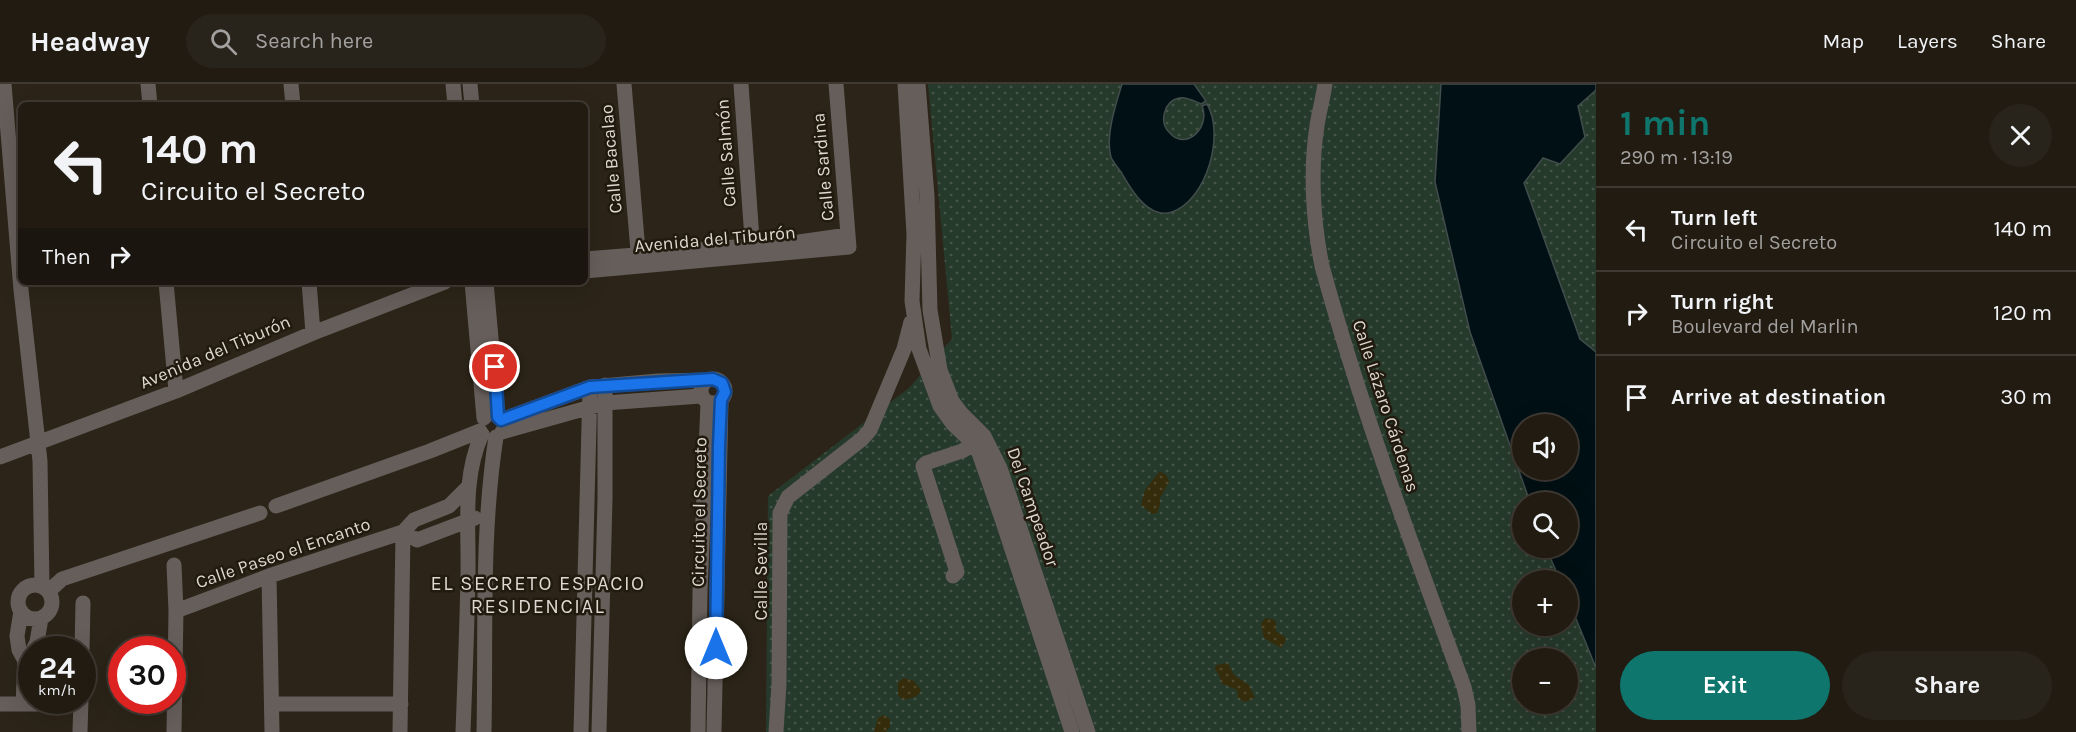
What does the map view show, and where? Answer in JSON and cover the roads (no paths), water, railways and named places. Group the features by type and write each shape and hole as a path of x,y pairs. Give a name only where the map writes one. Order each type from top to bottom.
{"street":[{"path":"4,84 18,254"},
{"path":"148,84 150,102"},
{"path":"291,84 292,102"},
{"path":"453,84 455,102"},
{"path":"470,84 472,102"},
{"name":"Calle Bacalao","path":"624,84 639,260"},
{"name":"Calle Salmón","path":"741,84 752,250"},
{"name":"Calle Sardina","path":"836,84 848,241"},
{"path":"905,84 921,234"},
{"path":"918,84 921,234"},
{"name":"Calle Lázaro Cárdenas","path":"1325,84 1317,126 1314,172 1317,245 1359,393 1464,687 1468,705 1469,732"},
{"name":"Del Campeador","path":"921,234 935,341 946,388 961,413 984,436 991,447 1021,554 1083,732"},
{"name":"Del Campeador","path":"921,234 911,349 940,406 953,424 974,444 1021,554"},
{"name":"Avenida del Tiburón","path":"591,264 848,241"},
{"path":"21,285 38,443 45,589"},
{"path":"166,285 176,391"},
{"path":"309,285 313,333"},
{"name":"Avenida del Tiburón","path":"0,457 176,391 313,333 437,285"},
{"path":"473,285 486,353"},
{"path":"484,732 487,547 492,427 486,353 486,285"},
{"path":"913,313 918,310 930,310"},
{"path":"911,349 935,341"},
{"name":"Calle Sevilla","path":"776,732 779,674 780,513 788,497 862,439 870,430 911,349"},
{"path":"708,380 702,386 710,400"},
{"path":"276,506 430,451 597,386 718,380 724,387 725,392 710,400 598,404 492,427 474,452 468,487 463,732"},
{"path":"597,386 604,598 599,732"},
{"name":"Circuito el Secreto","path":"698,732 700,591 710,400"},
{"name":"Circuito el Secreto","path":"710,400 716,591 714,732"},
{"path":"581,732 585,596 598,404"},
{"path":"953,576 957,572 923,466 974,444"},
{"name":"Calle Paseo el Encanto","path":"176,611 269,576 403,532 414,520 449,506 468,487"},
{"name":"Calle Paseo el Encanto","path":"403,532 417,540 468,522 489,504"},
{"path":"45,589 62,579 260,513"},
{"path":"400,732 403,532"},
{"name":"Calle Paseo el Encanto","path":"174,565 176,611 174,732"},
{"path":"269,576 272,732"},
{"path":"33,585 45,589 52,598 52,606 48,614 34,619 26,617 18,603 20,595 26,588 33,585"},
{"path":"700,591 716,591"},
{"path":"585,596 604,598"},
{"path":"82,636 83,603"},
{"path":"18,643 21,611"},
{"path":"38,636 41,618"},
{"path":"0,704 18,704"},
{"path":"273,704 401,704"},
{"path":"80,732 81,714"}],"district":[{"name":"EL SECRETO ESPACIO RESIDENCIAL","path":"538,594"}]}
